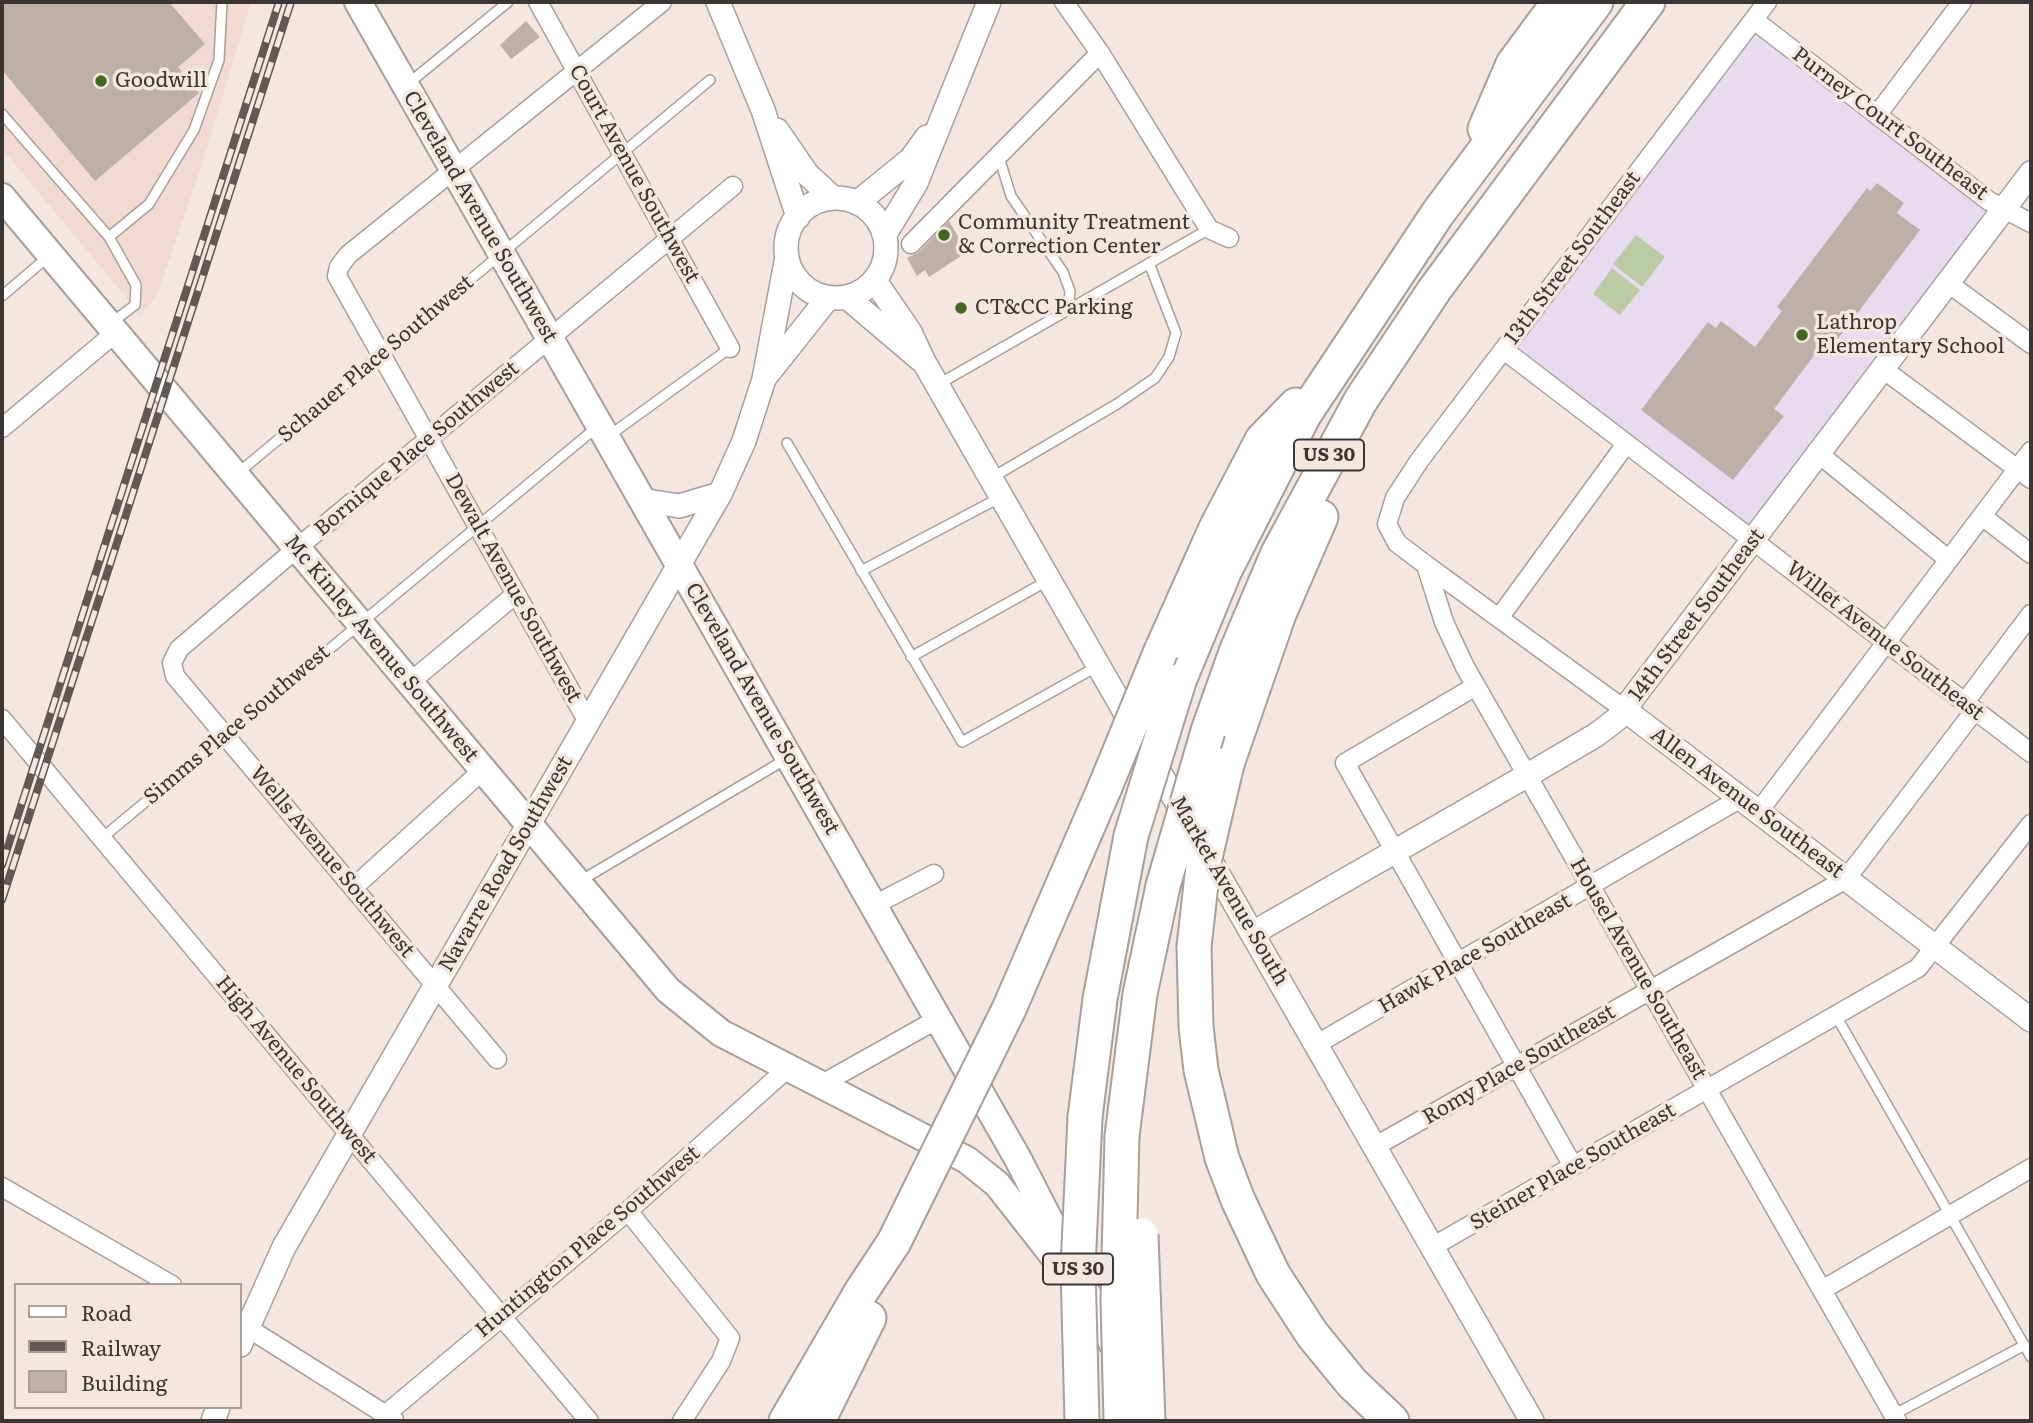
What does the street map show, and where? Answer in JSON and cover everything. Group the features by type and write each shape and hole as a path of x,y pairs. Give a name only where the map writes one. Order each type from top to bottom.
{"highway":[{"path":"1463,180 1513,64 1559,2"},
{"name":"US 30","path":"1082,1421 1078,1267 1085,1117 1100,999 1131,836 1179,681 1249,518 1304,415 1336,363 1463,180 1596,2"},
{"name":"US 30","path":"1121,1421 1118,1300 1132,1140 1154,993 1154,929 1163,886 1208,731 1255,604 1331,450 1396,346 1496,204 1648,2"},
{"path":"1386,1416 1312,1334 1273,1274 1254,1237 1222,1158 1201,1070 1196,1027 1194,947 1203,866 1227,764 1279,614 1311,539 1370,425 1440,317 1496,204"},
{"path":"786,1421 861,1292 894,1242 1009,1009 1216,528 1262,440 1336,363"},
{"path":"1132,1140 1141,1258 1148,1421"},
{"path":"818,1421 870,1317 894,1242"}],"main road":[{"name":"Cleveland Avenue Southwest","path":"358,2 1043,1205 1105,1334 1157,1421"},
{"name":"Mc Kinley Avenue Southwest","path":"2,197 529,827 686,1007 721,1033 967,1160 997,1184 1051,1250 1105,1334"}],"street":[{"name":"Court Avenue Southwest","path":"538,2 730,348"},
{"path":"454,170 662,2"},
{"path":"718,2 763,110 798,218"},
{"path":"885,234 916,183 989,2"},
{"path":"1064,2 1100,53 1209,229 1229,237"},
{"name":"13th Street Southeast","path":"1426,565 1396,542 1388,520 1404,482 1767,2"},
{"path":"1877,115 1962,2"},
{"name":"Purney Court Southeast","path":"1754,20 1989,201 2031,223"},
{"path":"911,244 1100,53"},
{"path":"763,110 807,174 833,198"},
{"path":"857,203 911,159 942,118"},
{"name":"Dewalt Avenue Southwest","path":"454,170 348,255 338,270 339,284 588,722"},
{"name":"14th Street Southeast","path":"1254,933 1596,735 1625,710 2031,173"},
{"name":"Bornique Place Southwest","path":"172,663 179,649 296,549 733,186"},
{"path":"833,198 857,203 877,218 885,234 885,258 875,281 863,291 838,298 802,285 792,272 787,257 787,241 798,218 817,202 833,198"},
{"name":"Navarre Road Southwest","path":"242,1332 284,1247 719,494 744,441 764,379 787,257"},
{"name":"Market Avenue South","path":"875,281 911,332 924,362 1532,1421"},
{"path":"1948,283 2031,345"},
{"name":"Navarre Road Southwest","path":"764,379 838,298"},
{"name":"Market Avenue South","path":"838,298 924,362"},
{"path":"2,428 112,330"},
{"name":"Willet Avenue Southeast","path":"1504,350 2031,753"},
{"path":"1883,369 2025,474"},
{"path":"1499,618 1626,444"},
{"name":"Hawk Place Southeast","path":"1317,1044 1591,886 1750,805 1887,642 1982,516 2025,474 2031,451"},
{"path":"1819,454 1949,560"},
{"path":"641,500 679,506 719,494"},
{"path":"1982,516 2031,554"},
{"name":"Allen Avenue Southeast","path":"1426,565 1625,710 1936,947 2029,1014"},
{"name":"Housel Avenue Southeast","path":"1426,565 1447,628 1476,686 1895,1418"},
{"path":"409,683 516,594"},
{"path":"1846,879 1970,706 2031,614"},
{"name":"Wells Avenue Southwest","path":"172,663 174,676 497,1059"},
{"path":"1476,686 1345,763 1573,1166"},
{"name":"High Avenue Southwest","path":"2,719 589,1421"},
{"path":"354,887 483,770"},
{"name":"Steiner Place Southeast","path":"1432,1247 1918,968 2031,824"},
{"path":"874,905 934,874"},
{"name":"Romy Place Southeast","path":"1374,1147 1846,879"},
{"path":"822,1084 936,1020"},
{"name":"Huntington Place Southwest","path":"390,1418 502,1315 628,1211 788,1068"},
{"path":"1822,1290 2031,1168"},
{"path":"2,1188 168,1283"},
{"path":"628,1211 727,1330 730,1343 682,1421"},
{"path":"242,1332 390,1418"}],"lane":[{"path":"109,237 149,204 194,130 219,60 222,2"},
{"path":"406,86 508,2"},
{"name":"Schauer Place Southwest","path":"235,476 710,80"},
{"path":"2,114 109,237 136,285 135,305 112,330"},
{"path":"998,155 1011,196 1063,272 1069,288 1068,309"},
{"path":"937,384 1209,229"},
{"path":"2,296 50,255"},
{"path":"861,571 998,487 1155,378 1169,357 1176,333 1149,263"},
{"name":"Simms Place Southwest","path":"102,838 477,525 602,432 730,348"},
{"path":"788,443 961,742 1100,665"},
{"path":"911,657 1051,579"},
{"path":"577,883 789,757"},
{"path":"1835,1014 2031,1357"},
{"path":"1895,1418 2025,1345"}],"shaded area":[{"path":"2,2 251,2 201,167 157,295 141,315 2,149"},
{"path":"1754,20 2004,208 1754,540 1504,350"}],"green space":[{"path":"1636,235 1665,257 1642,287 1613,264"},
{"path":"1612,268 1640,290 1620,315 1593,294"}],"building":[{"name":"Goodwill","path":"2,2 169,2 205,44 178,67 199,93 95,181 2,70"},
{"path":"526,21 540,37 511,59 500,45"},
{"name":"Lathrop Elementary School","path":"1877,183 1904,203 1897,213 1920,230 1831,348 1824,342 1774,409 1784,416 1733,480 1641,410 1708,322 1716,328 1721,321 1755,347 1782,311 1777,307 1867,188 1870,191"},
{"name":"Community Treatment & Correction Center","path":"949,221 967,252 929,277 925,270 917,276 907,258 919,252"}],"railway":[{"path":"2,865 279,2"},
{"path":"2,900 291,2"}],"place":[{"name":"Goodwill","path":"101,81"},
{"name":"Community Treatment & Correction Center","path":"944,235"},
{"name":"CT&CC Parking","path":"961,308"},
{"name":"Lathrop Elementary School","path":"1802,335"}]}
